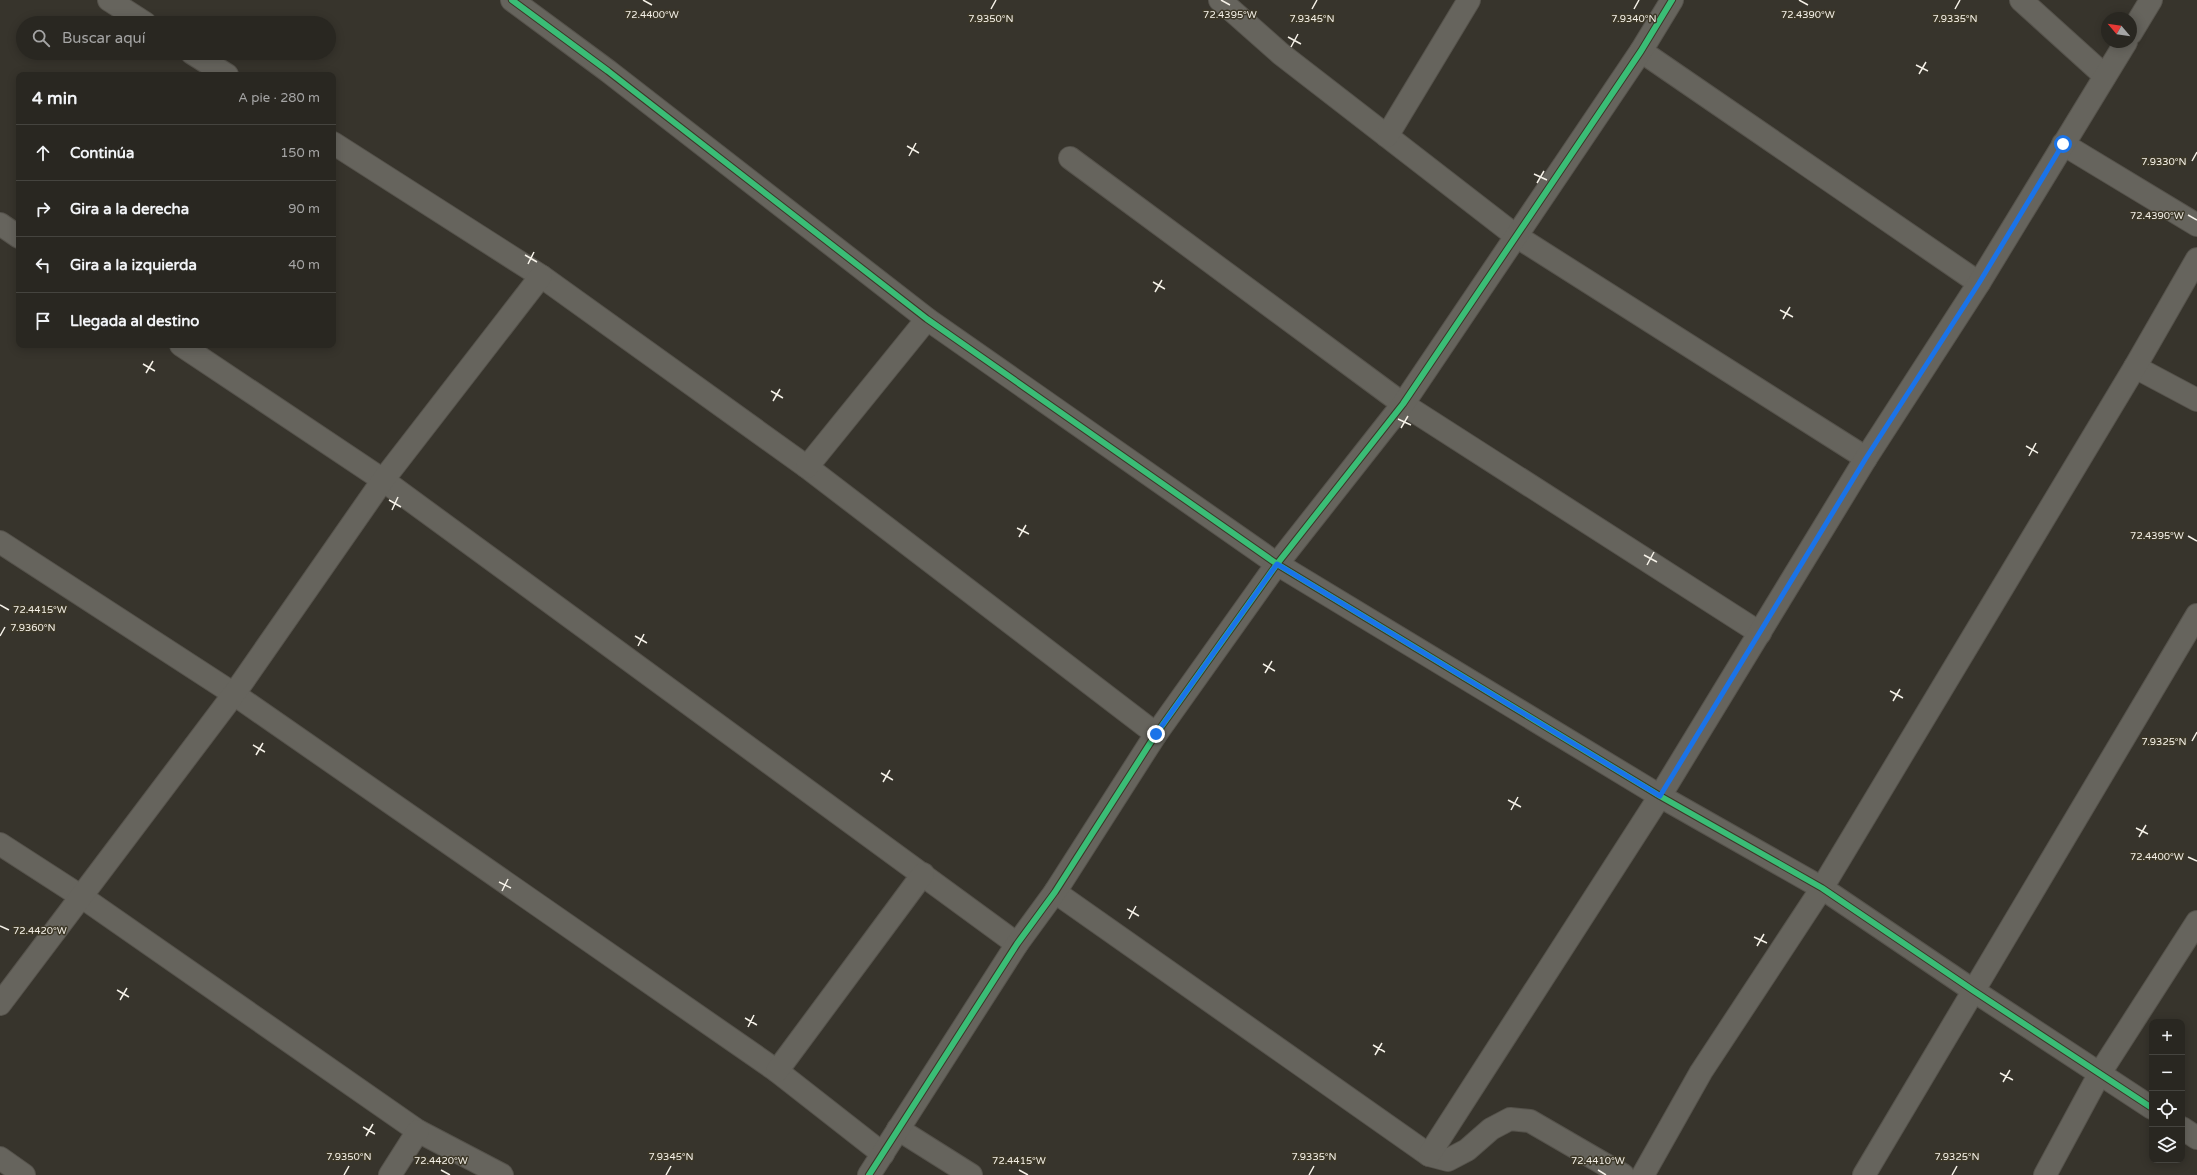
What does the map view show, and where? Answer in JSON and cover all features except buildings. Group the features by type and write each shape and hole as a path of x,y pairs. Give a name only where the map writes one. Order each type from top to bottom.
{"street":[{"path":"109,0 134,16"},
{"path":"512,0 608,71 927,319 1277,564 1660,796 1822,888 1974,991 2149,1106"},
{"path":"1220,0 1281,54 1516,236 1866,458"},
{"path":"1387,136 1469,0"},
{"path":"869,1175 1016,944 1055,892 1156,734 1277,564 1403,404 1640,51 1672,0"},
{"path":"2021,0 2105,76"},
{"path":"2137,23 2151,0"},
{"path":"1438,1163 1866,458 1979,283 2122,48"},
{"path":"1640,51 1979,283"},
{"path":"203,60 222,72"},
{"path":"2063,144 2197,225"},
{"path":"336,145 541,276 807,467 1156,734"},
{"path":"1070,158 1403,404 1760,633"},
{"path":"0,224 16,235"},
{"path":"1643,1175 1701,1072 1822,888 2135,367 2197,259"},
{"path":"0,1004 234,694 383,480 541,276"},
{"path":"807,467 927,319"},
{"path":"185,348 383,480 923,874 1016,944"},
{"path":"2135,367 2197,400"},
{"path":"0,542 234,694 777,1071 883,1154"},
{"path":"1864,1175 2197,615"},
{"path":"0,844 82,897 418,1131 502,1175"},
{"path":"777,1071 923,874"},
{"path":"1055,892 1438,1163"},
{"path":"2045,1175 2100,1073 2197,922"},
{"path":"1438,1163 1467,1150 1491,1128 1510,1119 1530,1121 1624,1175"},
{"path":"898,1129 971,1175"},
{"path":"2185,1130 2197,1138"},
{"path":"390,1175 418,1131"},
{"path":"0,1158 24,1175"}],"cycle path":[{"path":"512,0 608,71 927,319 1277,564 1660,796 1822,888 1974,991 2149,1106"},
{"path":"869,1175 1017,944 1055,892 1156,734 1277,564 1403,404 1641,51 1672,0"}],"route":[{"path":"1156,734 1277,564 1660,796 1866,458 1979,283 2063,144"}]}
